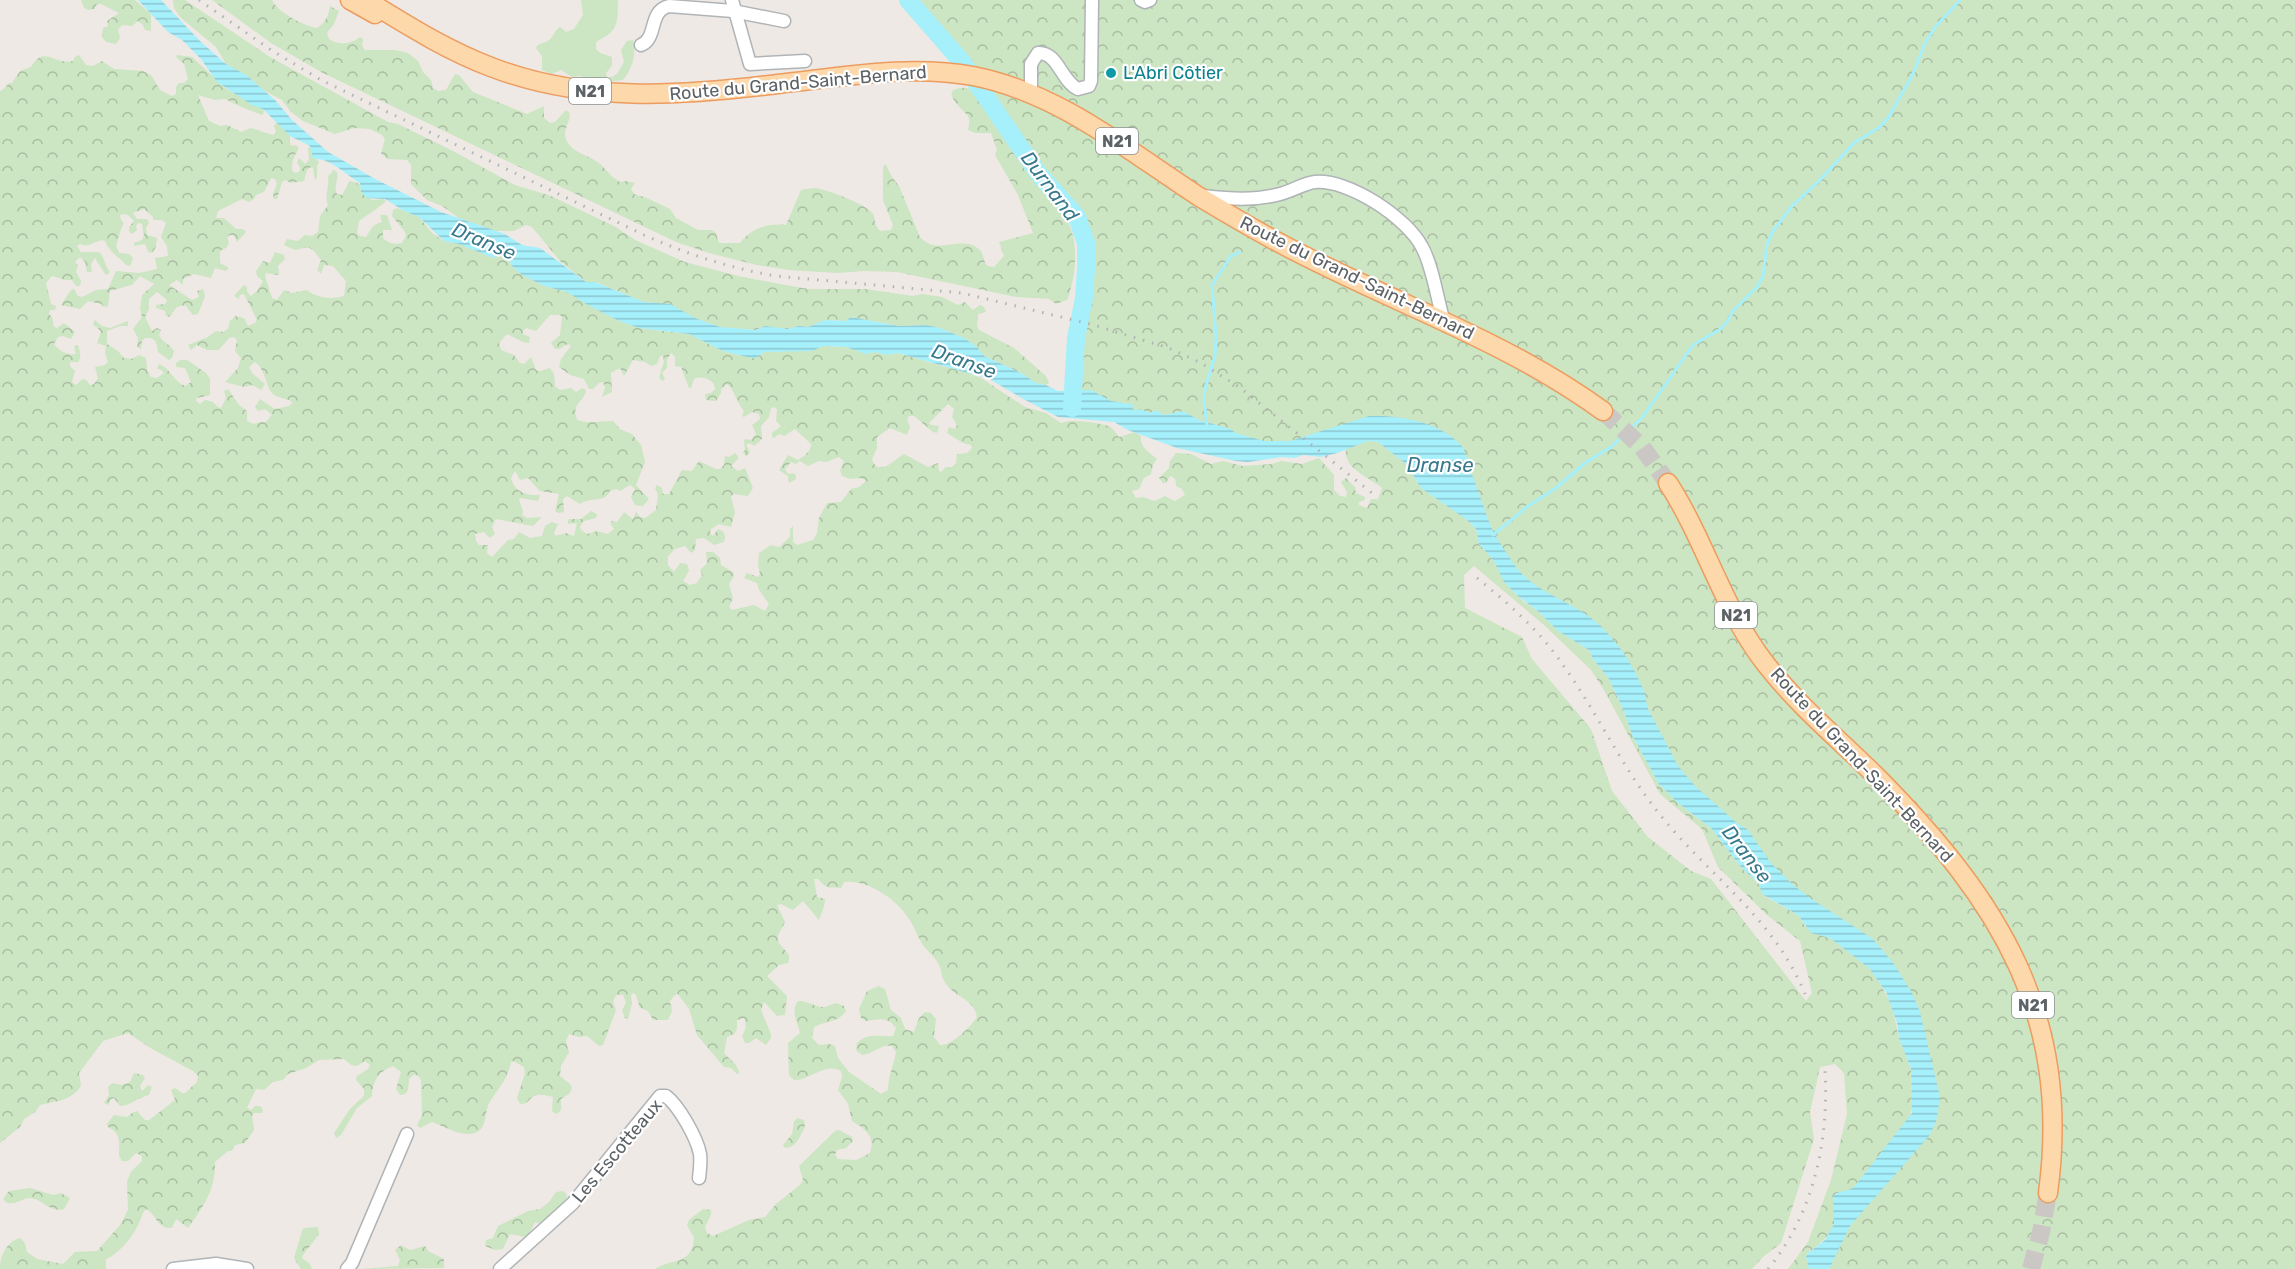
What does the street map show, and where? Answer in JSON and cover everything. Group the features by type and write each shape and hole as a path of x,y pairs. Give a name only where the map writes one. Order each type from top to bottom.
{"main road":[{"name":"Route du Grand-Saint-Bernard","path":"350,0 471,59 513,75 555,85 608,93 636,95 696,93 885,73 948,73 986,79 1014,87 1063,108 1099,129 1198,196 1262,233 1540,369 1603,411"},
{"name":"Route du Grand-Saint-Bernard","path":"366,0 421,34"},
{"name":"Route du Grand-Saint-Bernard","path":"1668,483 1692,522 1733,611 1754,647 1788,690 1877,777 1938,842 1968,880 1994,919 2017,962 2046,1050 2053,1095 2054,1127 2048,1192"}],"street":[{"path":"1031,93 1031,61 1035,55 1041,53 1052,58 1071,85 1081,89 1089,86 1091,81 1092,0"},
{"path":"1141,0 1145,2 1150,0"},
{"path":"733,5 750,64 805,61"},
{"path":"641,45 648,41 655,16 662,7 733,5 783,21"},
{"path":"1198,196 1248,200 1284,193 1314,182 1333,183 1351,189 1391,214 1413,233 1423,248 1444,322"},
{"name":"Les Escotteaux","path":"500,1269 568,1208 660,1096 666,1096 675,1106 698,1147 699,1178"},
{"path":"347,1269 352,1263 407,1134"},
{"path":"173,1269 216,1264 247,1269"}],"green space":[{"path":"81,0 135,0 151,14 151,31 145,30 138,21 132,26 122,25 118,30 120,38 116,44 106,42 102,37 103,28 108,26 107,21 119,13 101,4 89,10 84,8"},
{"path":"173,0 185,0 270,57 388,122 398,124 453,151 515,185 551,196 616,227 635,240 685,262 738,276 809,289 865,289 913,296 922,294 942,297 958,305 965,302 973,310 980,305 986,312 978,314 979,330 1014,348 1046,376 1049,383 1046,385 1036,383 1021,373 984,356 969,341 948,331 926,325 899,326 851,317 846,321 826,320 808,327 799,326 787,329 760,328 756,330 720,327 650,302 644,302 596,282 586,282 560,261 532,227 526,225 514,231 493,231 459,218 442,206 427,200 411,184 411,165 407,160 387,159 381,153 385,139 382,135 370,129 354,128 335,134 303,121 290,111 282,100 259,88 246,76 226,64 216,47 180,17 174,8"},
{"path":"212,0 272,0 279,9 292,18 317,28 329,13 330,6 339,11 334,24 327,33 329,39 337,43 345,43 360,37 363,39 362,46 365,50 395,50 408,53 418,61 423,72 431,80 433,88 438,91 446,90 455,74 459,75 473,92 527,114 544,106 544,118 550,123 555,122 566,110 570,115 565,135 572,148 595,160 620,182 635,183 631,189 634,194 670,209 676,218 698,230 712,230 716,233 719,243 740,243 760,228 786,225 801,190 812,188 837,194 863,206 873,214 880,231 891,230 893,225 883,200 883,168 886,165 899,186 920,237 934,245 971,245 981,251 987,266 994,267 1004,256 999,242 1033,233 1018,195 995,155 997,150 991,133 975,133 968,130 968,116 952,96 955,89 970,89 979,95 991,110 1005,139 1059,206 1072,232 1074,275 1067,300 1056,304 1049,299 1016,297 897,272 837,273 789,270 757,265 676,242 323,73 271,43"},
{"path":"581,0 618,0 615,27 596,43 596,49 612,57 612,66 606,73 607,77 612,77 617,74 624,62 621,50 627,41 633,40 633,61 623,80 598,83 580,76 572,77 561,70 552,74 542,70 542,56 536,48 548,41 560,27 566,32 574,29 583,15"},
{"path":"909,0 2295,0 2295,1269 1813,1269 1927,1112 1902,1014 1858,941 1776,895 1675,774 1613,646 1520,578 1418,438 1290,444 1256,448 1081,406 1067,378 1088,265 1076,212 1008,137 987,90 959,58 924,11"},
{"path":"79,55 86,65 93,66 102,61 114,69 143,71 151,75 160,90 172,96 176,94 176,87 179,83 184,83 188,79 184,64 176,57 177,55 192,57 225,88 263,109 264,112 262,115 225,99 215,100 198,95 209,121 220,126 227,125 241,132 251,128 273,135 276,132 274,126 277,122 290,135 290,145 298,146 292,164 293,172 300,171 297,163 299,158 305,164 309,160 308,147 311,148 311,153 319,162 315,180 311,167 307,170 304,181 291,183 285,180 282,182 277,199 274,199 273,194 277,184 275,179 271,178 264,192 256,195 254,199 249,202 242,199 218,211 216,218 224,218 236,229 243,229 246,232 237,242 234,235 227,237 229,243 220,251 220,263 229,268 226,271 215,268 211,278 194,274 183,279 183,285 177,280 169,285 192,300 199,297 197,291 203,289 205,296 198,314 193,315 185,305 177,307 169,317 166,316 165,311 156,308 156,305 165,304 167,300 157,292 149,299 149,309 145,317 152,331 157,328 161,330 160,337 174,351 169,360 158,352 152,338 145,338 142,341 141,349 137,347 138,338 133,329 142,317 140,308 142,295 154,284 140,276 132,285 110,291 108,306 104,307 88,301 80,309 61,305 71,290 74,289 78,296 82,297 96,290 108,289 116,271 139,273 157,269 155,258 168,256 167,246 161,237 166,223 162,220 153,220 153,217 144,209 133,213 137,219 147,219 149,223 146,228 147,235 157,238 156,247 152,253 148,252 145,244 134,246 134,243 142,240 144,236 142,224 138,223 137,230 132,234 129,232 129,227 134,221 128,215 121,214 123,223 116,246 119,253 129,254 133,258 130,266 112,251 105,241 77,246 81,252 99,252 110,272 105,274 95,258 91,264 92,272 87,272 85,262 80,257 75,262 78,265 76,272 81,281 80,286 76,286 72,280 52,276 46,283 51,304 56,306 55,310 50,310 49,314 54,327 57,328 64,323 75,332 71,339 58,337 54,344 61,351 70,354 76,354 74,347 78,346 80,354 78,362 70,362 70,366 75,371 72,382 76,385 82,379 90,385 94,384 98,378 95,367 108,362 105,353 106,346 97,343 101,332 94,326 95,320 102,326 110,328 128,321 128,326 120,326 107,331 107,344 124,358 131,359 139,355 146,358 147,370 151,377 157,378 164,373 157,369 159,364 185,386 191,382 185,368 176,367 176,363 180,360 187,360 206,373 210,379 210,395 197,398 196,401 200,404 205,400 221,408 226,398 224,391 228,389 239,405 247,411 247,421 254,424 266,422 272,415 265,409 258,411 255,407 260,399 275,409 289,406 291,401 272,393 259,365 255,362 249,367 252,373 265,384 261,390 252,385 244,387 225,382 238,368 241,358 235,351 237,340 234,337 229,338 219,350 207,350 197,345 191,350 188,345 216,331 223,332 228,329 230,321 235,316 244,318 248,326 255,323 257,320 244,294 240,295 239,299 234,296 244,285 251,296 257,291 263,281 257,276 256,271 263,261 270,263 275,252 284,255 285,259 278,266 279,274 266,273 265,276 272,298 277,300 284,290 292,293 306,290 324,298 344,296 346,281 333,266 324,265 321,274 317,270 321,260 313,250 308,247 295,250 284,245 287,239 298,241 305,235 312,236 318,232 320,216 328,205 328,176 334,170 337,172 337,194 342,195 350,181 360,184 361,192 372,200 386,201 359,221 357,233 360,236 366,237 374,226 382,222 380,215 387,215 392,230 383,230 383,238 391,243 402,243 406,236 405,232 392,216 393,210 397,208 419,217 432,233 444,241 459,244 493,258 500,253 507,256 512,266 522,275 544,286 567,292 617,320 639,328 689,334 723,351 751,358 756,358 764,352 812,350 823,346 846,347 866,354 898,353 958,369 981,378 1025,407 1046,413 1061,423 1092,422 1110,427 1119,437 1135,432 1141,436 1146,449 1157,459 1151,474 1144,478 1139,489 1132,491 1136,498 1143,497 1154,501 1165,496 1175,501 1185,495 1170,476 1166,483 1159,478 1169,468 1170,461 1176,453 1191,454 1211,464 1223,461 1242,466 1272,464 1281,461 1302,464 1319,458 1334,475 1334,490 1340,496 1346,497 1347,492 1341,482 1346,478 1355,487 1356,493 1365,497 1359,505 1367,508 1371,499 1378,499 1382,488 1353,467 1346,456 1346,449 1368,441 1378,442 1406,464 1417,482 1445,505 1456,510 1476,529 1479,544 1494,561 1509,587 1523,601 1539,612 1558,631 1589,650 1593,659 1609,679 1633,737 1659,784 1678,803 1711,828 1740,866 1759,884 1766,897 1798,915 1805,926 1817,934 1830,938 1861,960 1875,974 1892,1006 1899,1038 1911,1069 1912,1109 1909,1118 1854,1187 1849,1191 1836,1193 1832,1228 1825,1238 1807,1254 1809,1269 1788,1269 1808,1242 1831,1180 1847,1114 1844,1073 1835,1064 1820,1067 1810,1112 1814,1139 1781,1243 1752,1269 655,1269 680,1260 689,1253 694,1238 687,1225 689,1220 703,1209 711,1210 705,1227 707,1233 713,1236 749,1220 765,1217 776,1204 801,1184 803,1180 799,1166 835,1131 839,1130 852,1137 853,1141 846,1148 837,1150 835,1155 838,1159 856,1160 870,1153 872,1142 868,1134 852,1121 848,1104 838,1090 842,1077 841,1071 823,1070 800,1080 794,1080 789,1075 788,1043 800,1033 795,1013 798,1001 822,1007 836,1003 844,1006 846,1011 839,1018 814,1027 812,1038 819,1045 835,1046 838,1058 849,1072 881,1094 888,1090 896,1052 892,1046 888,1046 862,1055 856,1050 857,1043 870,1036 893,1036 896,1028 886,1020 866,1021 861,1018 859,1009 867,991 879,986 885,989 891,1010 901,1018 905,1029 914,1032 919,1018 925,1012 931,1013 936,1019 934,1037 940,1045 955,1039 977,1017 973,1006 946,984 938,963 923,945 912,923 902,909 888,897 870,887 853,882 844,882 841,888 828,887 818,879 814,879 817,897 825,899 819,920 803,901 793,910 781,904 777,905 785,922 778,940 789,955 789,959 788,963 779,965 767,976 787,996 785,1015 777,1016 764,1002 761,1010 771,1034 766,1045 756,1038 745,1043 742,1036 746,1023 744,1018 737,1020 736,1031 727,1037 724,1053 736,1065 739,1072 737,1074 731,1068 724,1067 697,1035 689,1009 678,994 670,1001 672,1011 668,1020 653,1020 648,1011 640,1008 636,995 633,993 628,1019 625,1018 622,1010 626,1003 623,995 616,995 613,1002 616,1010 603,1045 599,1046 587,1036 579,1037 569,1034 566,1041 569,1052 561,1066 560,1076 572,1088 570,1093 561,1099 561,1110 556,1114 552,1111 553,1097 550,1096 535,1095 527,1103 520,1104 517,1098 525,1073 524,1067 511,1062 505,1079 489,1103 483,1126 473,1134 459,1133 432,1122 420,1128 417,1125 422,1115 421,1080 417,1075 413,1075 409,1079 408,1090 405,1094 400,1095 396,1089 401,1072 393,1066 377,1077 372,1096 357,1108 341,1135 336,1138 334,1133 350,1109 364,1096 364,1089 356,1080 357,1076 370,1065 365,1061 357,1066 351,1065 344,1059 319,1060 306,1068 288,1074 283,1080 273,1082 264,1090 256,1089 247,1108 251,1110 255,1106 260,1106 263,1110 262,1113 254,1113 252,1116 254,1130 245,1143 235,1145 232,1151 228,1151 215,1162 215,1172 208,1197 188,1228 176,1219 172,1228 167,1228 146,1209 128,1241 115,1254 106,1259 106,1269 0,1269 5,1250 20,1238 25,1243 27,1252 37,1259 63,1264 75,1252 97,1251 120,1225 128,1210 127,1181 131,1172 142,1161 142,1156 136,1153 128,1161 122,1161 119,1156 118,1136 107,1124 114,1115 127,1117 137,1111 145,1120 149,1120 175,1100 171,1090 175,1088 185,1093 197,1082 198,1076 128,1033 103,1041 79,1073 81,1086 73,1095 63,1100 40,1105 35,1112 24,1119 20,1127 0,1143 0,91 12,83 20,71 31,67 41,57 67,62 73,61","holes":["550,315 560,315 562,317 560,335 551,343 555,349 568,344 571,346 561,359 559,367 570,375 584,379 589,389 603,382 605,388 602,397 612,392 611,373 620,368 624,376 633,360 645,362 651,366 657,364 660,356 663,356 664,361 659,378 663,381 665,379 662,373 667,368 667,360 671,353 675,357 675,366 681,367 689,388 697,378 705,378 714,384 715,389 705,394 706,400 716,401 721,389 727,384 744,411 742,416 752,412 759,414 760,419 752,425 756,434 751,440 745,439 744,441 745,450 743,452 746,457 750,452 746,445 750,443 754,446 762,439 761,426 769,417 771,408 775,407 776,421 781,426 772,433 772,437 779,434 784,436 795,429 811,444 809,451 798,460 788,455 779,470 788,476 789,483 796,479 796,475 788,474 785,469 791,462 796,464 800,461 808,466 839,457 844,461 840,470 842,476 850,479 861,478 866,481 859,487 851,489 841,502 827,503 819,518 817,533 813,540 797,545 793,542 793,526 790,529 790,537 779,547 771,545 759,553 760,574 758,577 747,573 744,578 757,583 769,604 765,611 754,605 732,610 729,607 733,598 729,584 734,576 733,572 721,565 720,558 713,552 706,552 707,563 700,570 702,575 697,583 690,585 683,581 689,571 687,564 680,563 674,572 668,565 668,556 675,549 685,546 691,553 695,550 696,539 704,538 714,545 724,542 724,532 718,529 713,536 710,533 711,529 719,524 731,527 735,512 731,497 734,494 748,496 753,488 745,468 738,471 731,466 738,459 735,453 729,457 725,456 724,465 720,469 699,461 692,471 682,470 669,494 663,494 662,488 657,485 655,488 658,495 656,510 645,518 640,517 636,512 633,519 624,512 617,522 610,523 614,529 608,534 597,531 587,534 581,530 580,526 584,521 596,518 597,514 591,511 581,519 569,519 568,524 577,523 574,536 566,533 556,536 554,533 558,524 552,522 545,526 542,536 530,538 519,532 492,557 487,553 488,545 479,545 475,534 484,532 490,538 495,534 492,527 496,519 533,526 542,517 527,518 522,515 520,498 538,501 540,495 530,495 518,490 511,478 515,471 520,480 528,478 540,491 559,494 555,511 558,513 564,512 563,499 567,496 580,504 588,500 601,499 610,491 616,489 620,491 630,485 635,489 631,497 635,505 643,506 649,499 636,485 645,462 641,445 632,434 620,429 613,421 577,420 576,409 586,390 582,388 576,392 571,388 560,390 555,386 554,374 550,368 536,370 531,357 524,364 520,363 514,355 501,350 499,343 507,334 529,343 530,337 523,334 523,331 526,328 536,331","948,404 954,409 952,417 957,425 955,429 949,427 947,433 971,445 972,448 967,453 957,454 956,463 952,467 946,467 941,472 938,463 928,467 904,454 886,466 878,467 875,464 872,459 877,448 877,437 890,428 907,435 910,427 907,419 909,416 914,416 937,433 939,426 929,423","1474,566 1544,625 1591,670 1660,794 1702,829 1718,867 1767,915 1800,941 1812,993 1806,1001 1711,879 1691,871 1648,837 1612,791 1591,729 1532,659 1522,637 1465,608 1464,575"]},
{"path":"134,1073 143,1075 145,1078 140,1086 142,1091 148,1085 152,1087 149,1095 124,1106 120,1106 114,1098 108,1105 104,1103 109,1095 108,1087 112,1083 122,1085 130,1082"},
{"path":"797,1118 804,1120 805,1127 793,1146 785,1148 783,1145 792,1134"},
{"path":"30,1188 53,1195 61,1193 70,1198 64,1209 59,1210 31,1198 11,1203 3,1199 9,1191"},
{"path":"563,1191 567,1195 565,1208 541,1224 535,1222 528,1236 510,1234 503,1249 495,1250 485,1246 486,1240 493,1238 498,1226 528,1211 540,1209 556,1192"},
{"path":"318,1227 319,1234 302,1258 310,1264 312,1269 301,1269 294,1258 303,1228"},
{"path":"401,1245 410,1250 425,1246 428,1251 444,1259 444,1268 362,1269 398,1266 400,1260 395,1250"}],"water":[{"name":"Dranse","path":"138,0 161,0 200,41 226,64 246,75 275,100 292,120 328,152 441,212 505,234 522,245 540,248 586,282 595,282 644,302 670,304 695,318 720,327 756,330 765,326 787,329 799,326 808,327 825,320 846,321 851,317 899,326 926,325 940,328 964,338 977,347 984,356 1021,373 1036,383 1058,391 1091,390 1111,401 1135,405 1132,407 1135,411 1140,409 1150,413 1156,410 1164,415 1183,411 1199,420 1264,441 1290,441 1369,416 1417,421 1450,435 1464,449 1490,525 1513,563 1528,580 1587,615 1613,640 1628,659 1639,680 1648,709 1678,766 1695,786 1748,830 1771,863 1793,885 1873,939 1894,964 1912,993 1920,1012 1940,1097 1936,1122 1929,1136 1850,1226 1829,1269 1809,1269 1807,1254 1825,1240 1834,1224 1833,1196 1854,1187 1912,1113 1911,1069 1899,1038 1897,1023 1886,992 1869,968 1830,938 1811,933 1798,915 1762,894 1759,884 1740,866 1711,828 1678,803 1659,784 1633,737 1609,679 1593,659 1589,650 1558,631 1539,612 1519,597 1504,582 1494,561 1479,544 1476,529 1467,520 1421,488 1406,464 1378,442 1368,441 1321,457 1303,455 1295,458 1236,461 1177,448 1128,430 1114,422 1058,417 989,379 898,353 866,354 846,347 823,346 812,351 764,352 756,358 751,358 723,351 689,334 639,328 617,320 567,292 544,286 522,275 512,266 507,256 500,253 493,258 459,244 444,241 419,217 385,199 367,198 361,192 360,183 331,164 313,159 310,146 290,136 263,109 252,105 217,82 201,59 182,40 168,32"}],"waterway":[{"name":"Durnand","path":"908,0 962,62 1038,173 1077,217 1086,243 1086,269 1084,298 1076,338 1072,408"},
{"path":"1493,535 1528,506 1556,488 1585,463 1611,447 1642,418 1693,345 1719,330 1727,322 1734,310 1757,287 1763,276 1767,244 1773,231 1792,206 1854,143 1880,127 1888,118 1913,74 1925,43 1936,26 1960,0"},
{"path":"1207,425 1205,389 1215,356 1216,337 1212,285 1231,256 1240,252"}],"tunnel":[{"path":"1603,411 1642,447 1668,483"},
{"path":"2031,1269 2048,1193"}],"railway":[{"path":"199,0 271,50 321,80 644,235 692,254 725,265 776,276 962,293 1090,324 1169,348 1201,363 1239,387 1372,493"},
{"path":"1477,578 1523,618 1554,653 1654,807 1775,940 1805,994"},
{"path":"1768,1269 1797,1224 1815,1175 1824,1123 1825,1070"}],"place":[{"name":"L'Abri Côtier","path":"1111,73"}]}
